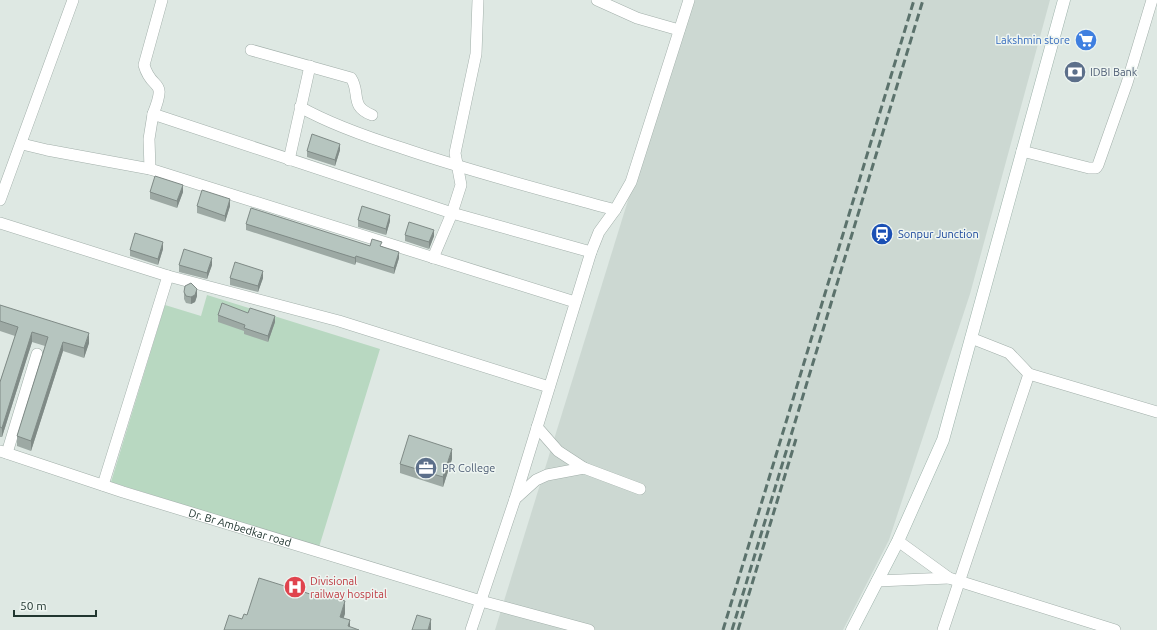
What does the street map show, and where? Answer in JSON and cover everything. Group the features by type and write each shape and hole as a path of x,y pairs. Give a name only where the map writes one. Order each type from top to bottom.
{"main road":[{"path":"852,630 898,541 942,440 1064,0"}],"street":[{"path":"0,200 22,144 73,0"},
{"path":"150,169 149,139 153,114 160,97 160,91 158,86 146,74 144,65 162,0"},
{"path":"433,258 452,213 461,185 455,153 476,54 478,0"},
{"path":"597,0 637,18 679,30"},
{"path":"472,630 515,499 591,252 599,232 615,210 631,182 689,0"},
{"path":"1022,151 1089,168 1096,168 1127,84 1152,0"},
{"path":"251,50 351,78 354,82 360,106 363,111 372,115"},
{"path":"289,160 310,66"},
{"path":"300,108 317,117 368,137 457,167 615,210"},
{"path":"153,114 452,213 591,252"},
{"path":"22,144 150,169 575,302"},
{"path":"1,227 168,276 339,321 549,387"},
{"path":"103,485 168,276"},
{"path":"971,338 1012,355 1029,374 1157,412"},
{"path":"3,452 37,354"},
{"path":"943,630 954,580 1029,374"},
{"path":"537,427 558,451 584,468 640,489"},
{"name":"Dr. Br Ambedkar road","path":"3,452 103,485 481,601 589,630"},
{"path":"515,499 536,480 547,475 584,468"},
{"path":"898,541 954,580 1115,630"},
{"path":"877,582 954,580"}],"shaded area":[{"path":"690,0 1050,0 970,294 889,540 843,630 495,630"}],"green space":[{"path":"207,295 380,349 319,547 111,482 165,305 201,316"}],"building":[{"path":"312,134 340,144 335,160 307,151"},
{"path":"155,176 183,185 177,201 150,192"},
{"path":"202,190 230,199 225,216 197,206"},
{"path":"362,206 390,215 386,229 358,220"},
{"path":"251,208 370,246 372,239 382,242 380,246 399,252 394,268 356,256 355,258 246,224"},
{"path":"409,222 434,230 429,242 405,235"},
{"path":"135,233 163,242 158,259 130,250"},
{"path":"184,249 212,258 207,273 179,265"},
{"path":"235,262 263,271 258,286 230,278"},
{"path":"191,283 197,289 195,295 191,297 186,296 184,292 185,286"},
{"path":"222,303 248,313 250,308 275,316 268,336 244,328 245,325 218,315"},
{"path":"0,305 89,333 84,348 63,342 31,441 17,436 48,337 32,332 2,428 0,427 0,382 18,327 0,321"},
{"path":"409,435 452,449 443,477 400,464"},
{"path":"259,578 326,599 327,595 345,601 340,617 350,620 348,626 359,630 224,630 229,615 242,619 244,614 247,615"},
{"path":"417,615 431,619 428,630 412,630"}],"railway":[{"path":"723,630 914,0"},
{"path":"732,630 923,0"},
{"path":"738,630 796,439"}],"place":[{"name":"Lakshmin store","path":"1086,40"},
{"name":"IDBI Bank","path":"1075,72"},
{"name":"Sonpur Junction","path":"882,234"},
{"name":"PR College","path":"426,468"},
{"name":"Divisional railway hospital","path":"295,587"}]}
